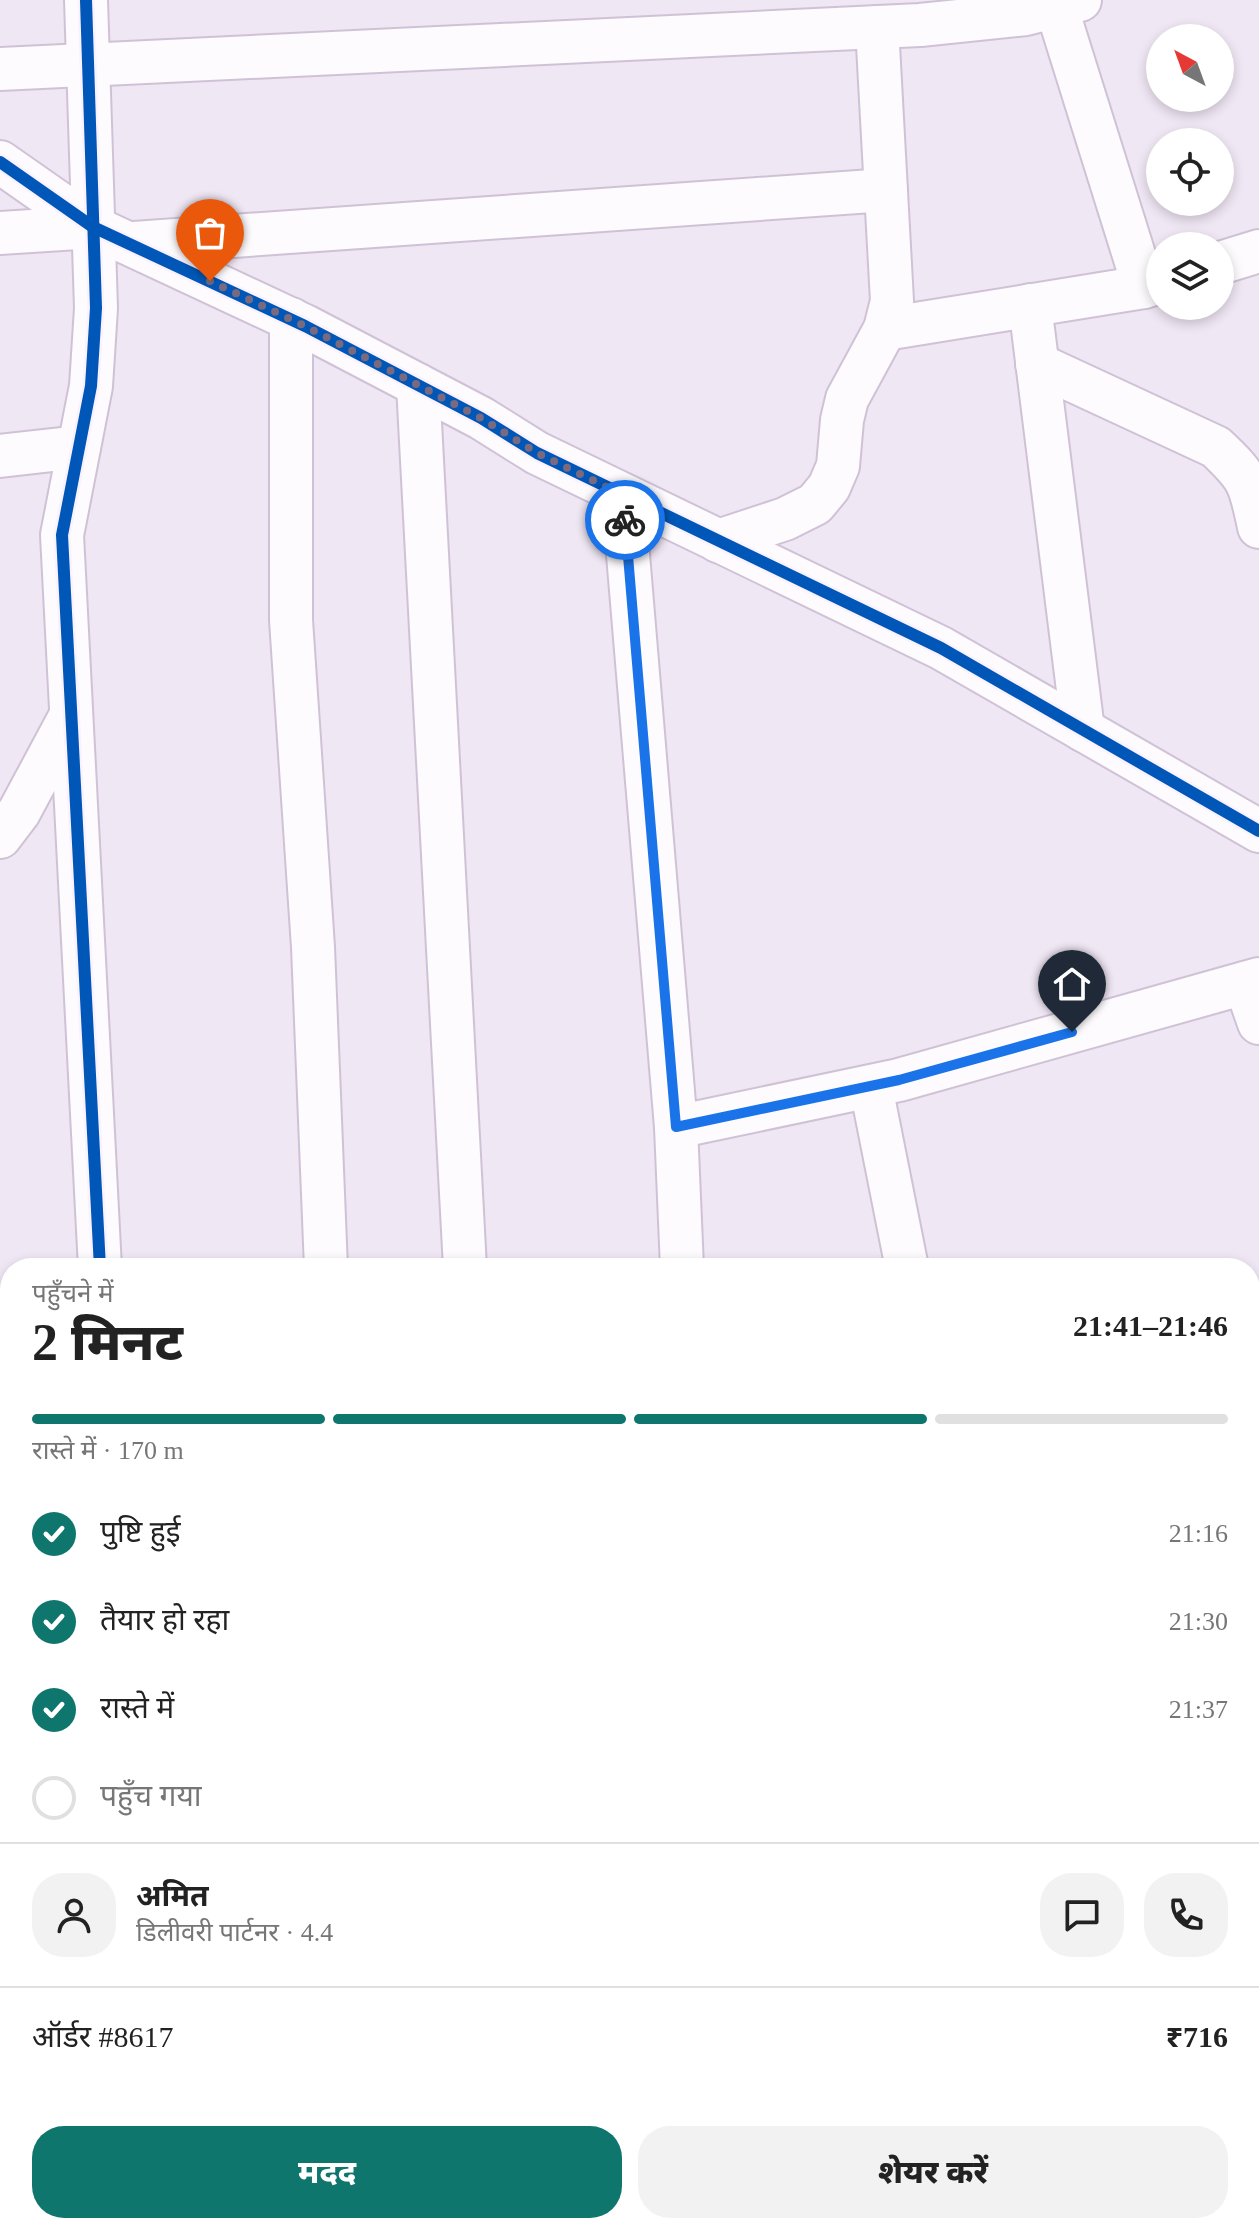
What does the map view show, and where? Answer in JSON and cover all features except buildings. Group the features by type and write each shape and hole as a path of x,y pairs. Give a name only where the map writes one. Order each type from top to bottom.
{"street":[{"path":"86,0 88,64 111,235 96,308 91,386 62,535 99,1258"},
{"path":"0,69 877,27 1026,14 1068,3 1146,264"},
{"path":"718,541 785,519 815,504 829,487 838,466 847,399 885,329 892,301 877,27"},
{"path":"0,162 111,235 291,319 481,418 537,453 941,648 1259,831"},
{"path":"0,233 111,235 886,190"},
{"path":"1234,259 1259,251"},
{"path":"885,329 1146,285"},
{"path":"1030,305 1083,730"},
{"path":"291,319 291,620 313,947 326,1258"},
{"path":"1037,364 1216,447 1239,469 1251,488 1259,527"},
{"path":"418,385 464,1258"},
{"path":"0,456 79,447"},
{"path":"623,495 676,1127 682,1258"},
{"path":"0,837 19,812 70,717"},
{"path":"676,1127 871,1087 1252,981 1259,1023"},
{"path":"871,1087 905,1258"}],"cycle path":[{"path":"86,0 96,308 91,386 62,535 99,1258"},
{"path":"0,162 93,227 305,326 481,418 537,453 941,648 1259,831"}],"way so far":[{"path":"210,281 305,326 481,418 537,453 623,495 625,520"}],"route":[{"path":"625,520 676,1127 899,1080 1072,1032"}]}
